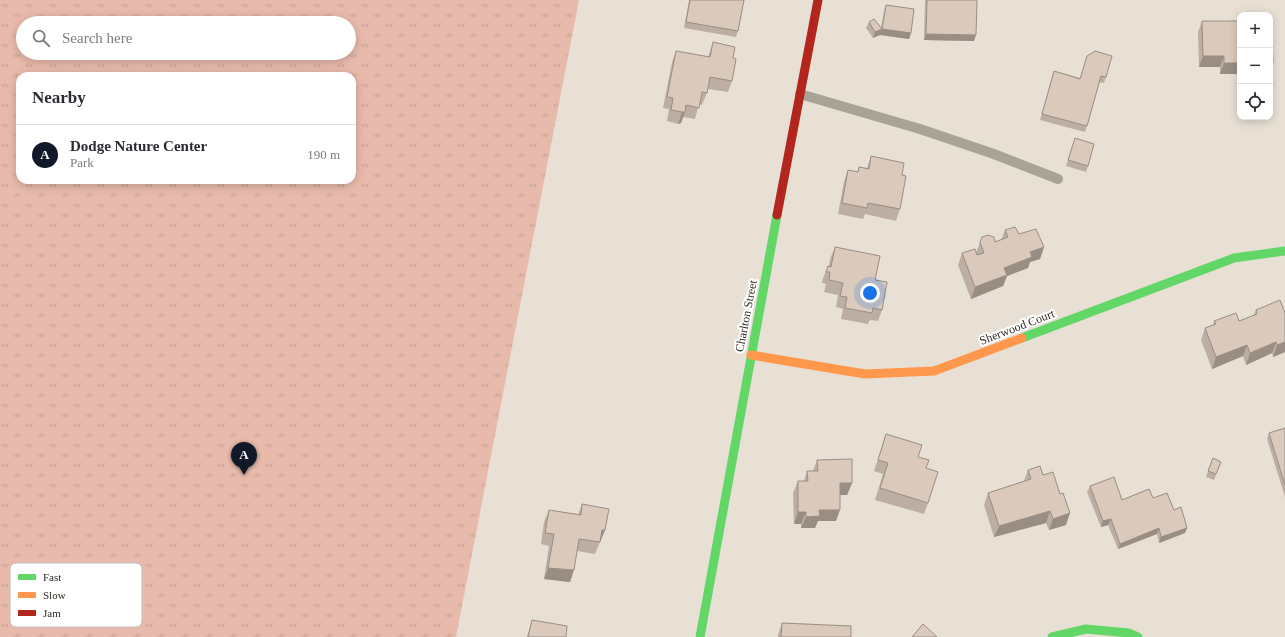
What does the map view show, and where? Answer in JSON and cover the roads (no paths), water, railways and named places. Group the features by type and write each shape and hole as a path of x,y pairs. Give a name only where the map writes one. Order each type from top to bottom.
{"street":[{"name":"Charlton Street","path":"700,637 751,354 818,0"},
{"name":"Sherwood Court","path":"751,354 865,374 934,371 1234,258 1285,251"},
{"path":"1052,637 1086,629 1129,634 1138,637"}],"lane":[{"path":"800,94 920,129 1058,179"}],"place":[{"name":"Dodge Nature Center","path":"244,475"}]}
